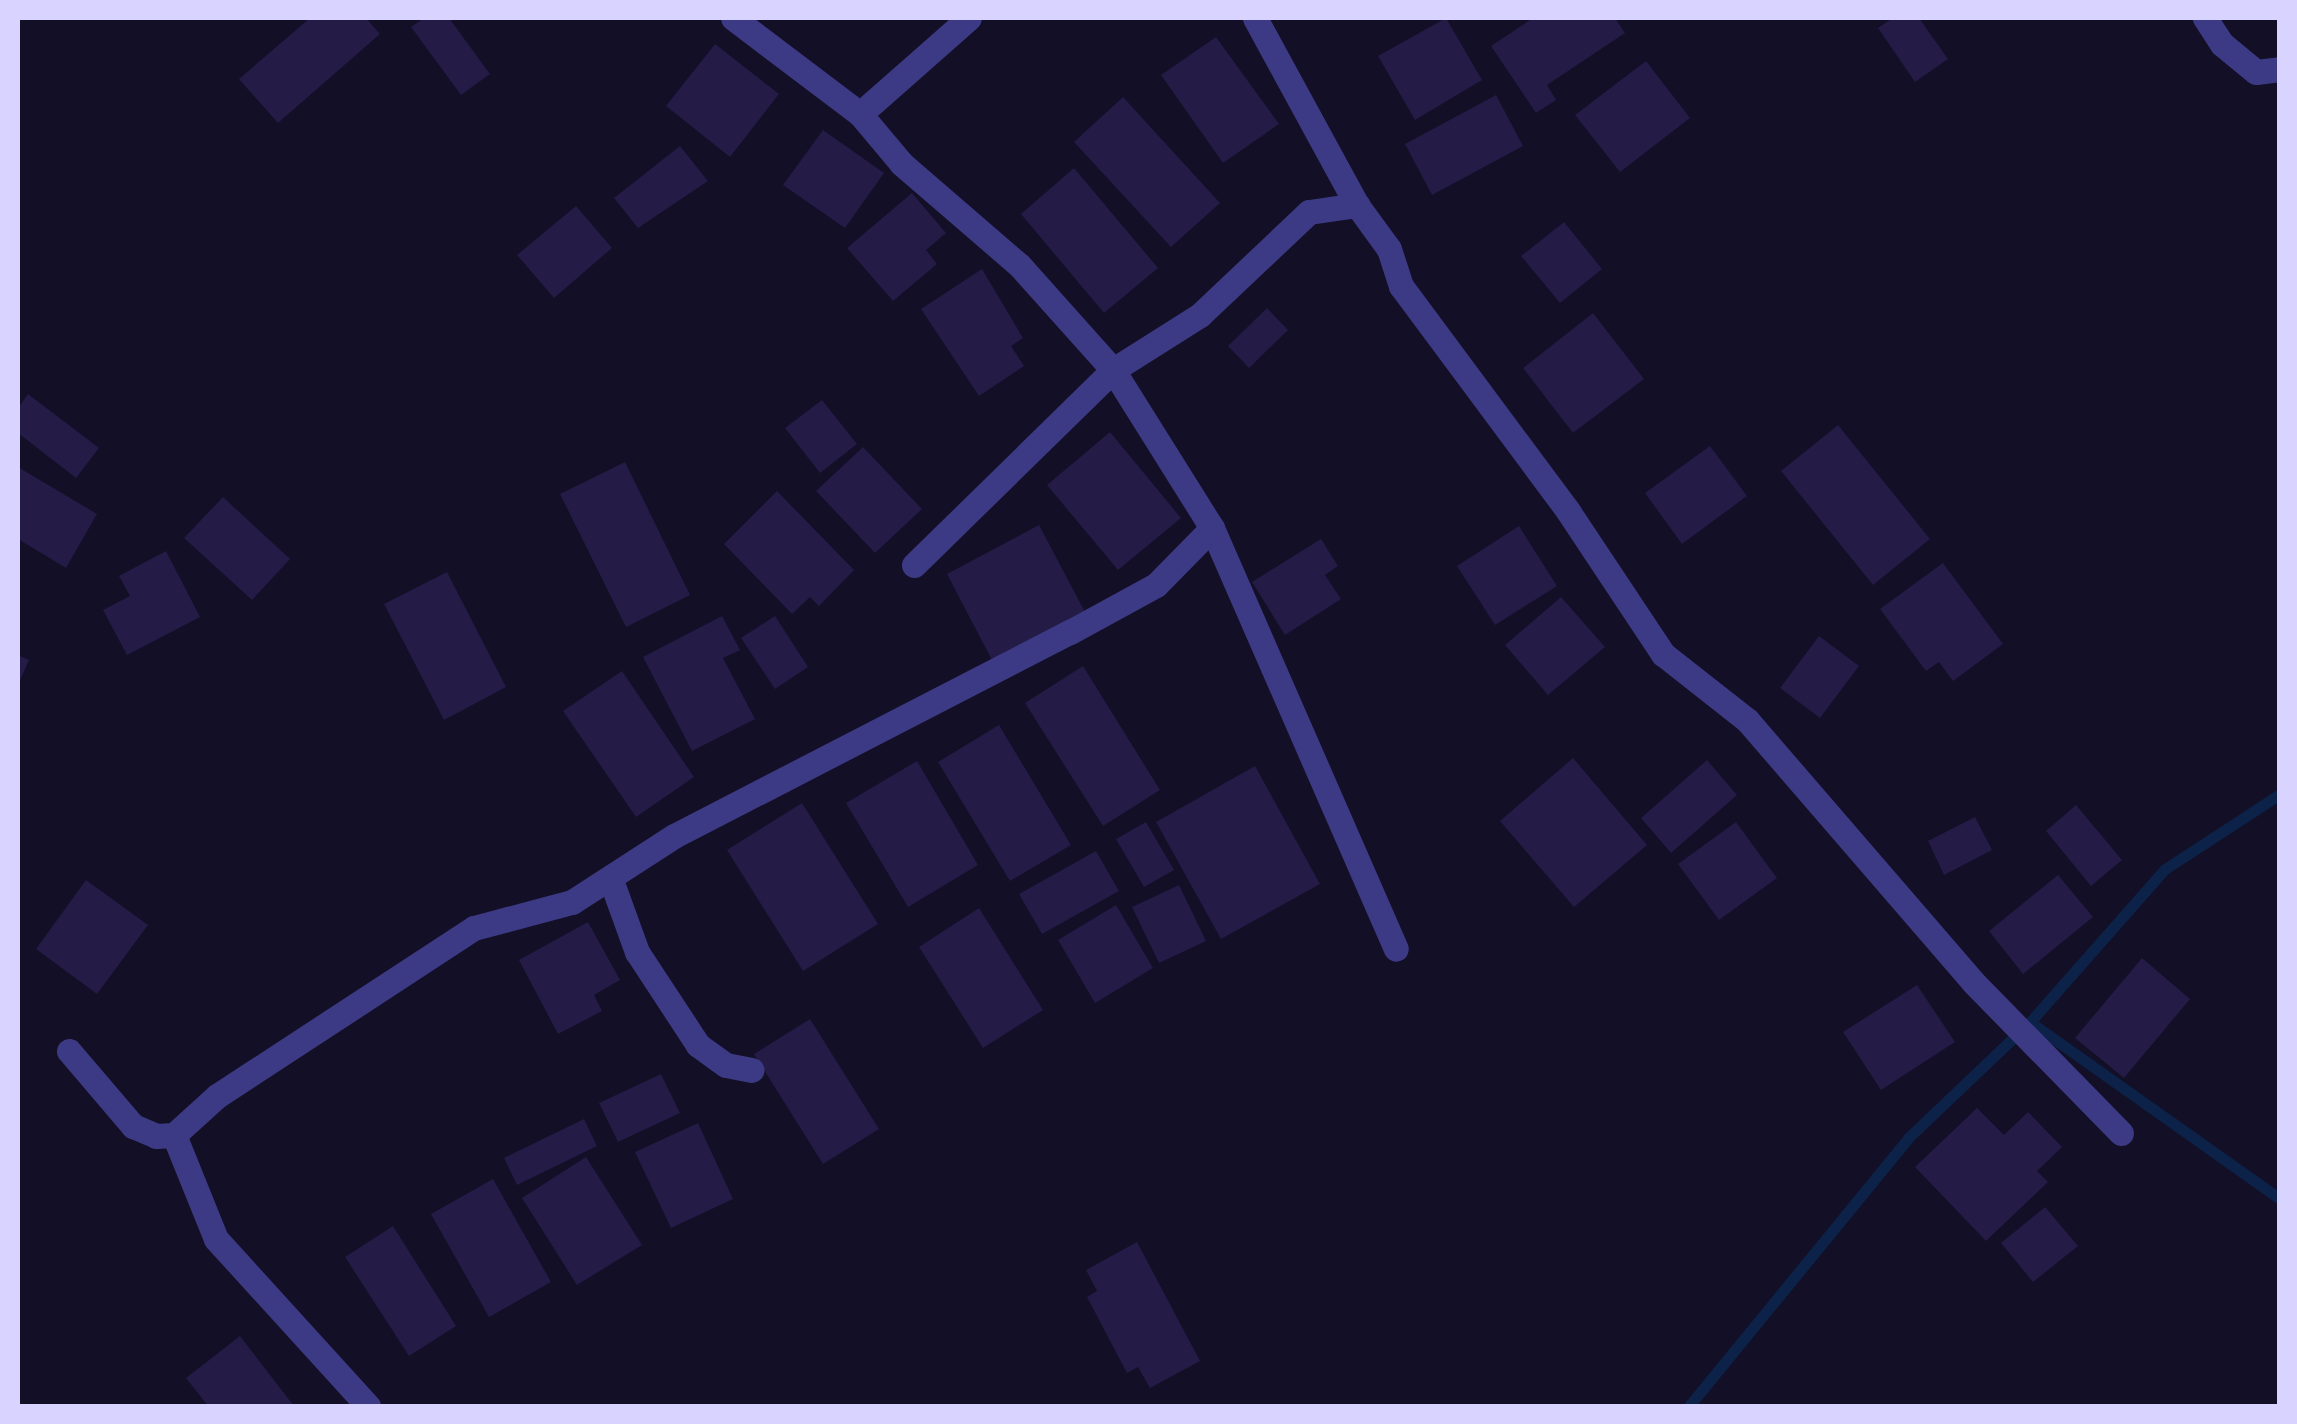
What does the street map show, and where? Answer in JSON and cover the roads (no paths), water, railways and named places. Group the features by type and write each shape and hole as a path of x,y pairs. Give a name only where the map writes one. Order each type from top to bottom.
{"street":[{"path":"733,18 860,114 902,164 1019,265 1113,370 1212,528 1396,948"},
{"path":"860,114 968,18"},
{"path":"1254,18 1357,205 1389,249 1401,286 1568,511 1662,654 1747,720 1974,983 2120,1132"},
{"path":"2204,18 2222,44 2256,72 2280,69"},
{"path":"914,565 1113,370 1200,315 1309,212 1357,205"},
{"path":"69,1051 133,1126 156,1136 174,1135 216,1096 474,928 572,902 612,880 674,836 1156,585 1212,528"},
{"path":"612,880 637,952 689,1032 726,1065 752,1070"},
{"path":"174,1135 216,1239 368,1406"}],"waterway":[{"path":"1689,1406 1908,1138 2030,1022 2165,869 2280,794"},
{"path":"2030,1022 2280,1199"}]}
